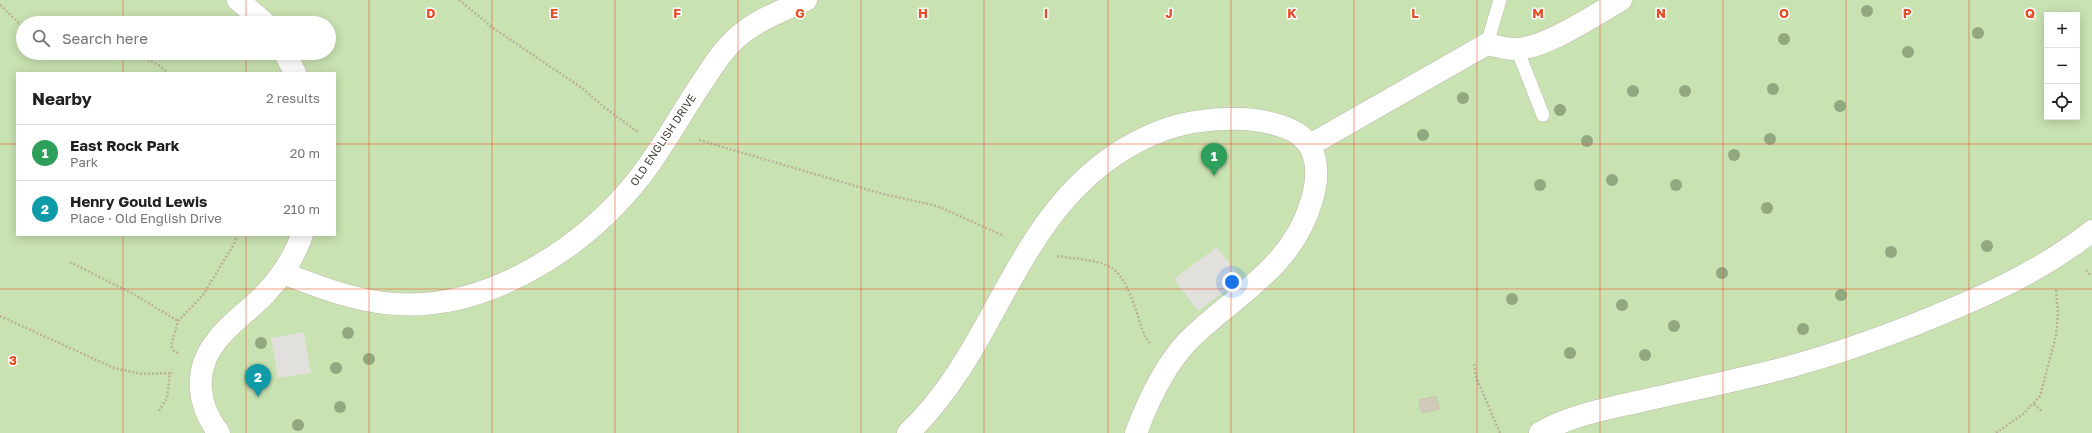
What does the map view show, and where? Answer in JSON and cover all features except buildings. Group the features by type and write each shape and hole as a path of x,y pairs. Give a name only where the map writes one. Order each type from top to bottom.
{"street":[{"path":"238,0 257,16"},
{"name":"OLD ENGLISH DRIVE","path":"283,273 337,292 385,303 398,304 438,302 485,290 533,269 556,256 585,234 616,204 640,176 726,48 745,31 771,15 806,0"},
{"path":"1310,145 1487,44 1517,49 1550,39 1621,0"},
{"path":"288,60 294,72"},
{"path":"908,433 924,418 959,371 1029,248 1065,198 1090,173 1116,154 1146,136 1177,125 1208,120 1253,119 1278,124 1297,132 1310,145 1317,174 1315,190 1304,222 1292,245 1276,265 1186,343 1171,362 1153,395 1136,433"},
{"path":"1540,433 1566,421 1610,408 1774,371 1848,348 1967,304 2047,264 2092,231"},
{"path":"219,433 204,407 201,393 203,369 216,341 264,295 283,273 291,261 302,236"}],"lane":[{"path":"1487,44 1500,0"},
{"path":"1517,49 1543,115"}],"path":[{"path":"459,0 493,28 582,88 604,107 660,147"},
{"path":"0,5 16,20"},
{"path":"150,60 158,64 167,72"},
{"path":"673,127 709,144 879,193 937,206 1029,248 1047,254 1081,259 1112,268 1120,276 1127,289 1146,337 1171,362"},
{"path":"203,369 174,351 172,345 178,321 203,295 234,244 237,236"},
{"path":"70,262 135,295 178,321"},
{"path":"1996,433 2034,404 2040,396 2056,336 2058,314 2054,277 2047,264"},
{"path":"0,316 114,368 142,374 203,369"},
{"path":"1474,364 1476,377 1500,433"},
{"path":"159,411 166,398 170,372"},
{"path":"2034,404 2043,412"}],"green space":[{"path":"0,0 2092,0 2092,433 0,433"}],"shaded area":[{"path":"1217,247 1241,279 1198,311 1174,279"},
{"path":"304,332 311,373 278,378 271,338"}],"place":[{"name":"East Rock Park","path":"1214,176"},
{"name":"Henry Gould Lewis","path":"258,397"}]}
